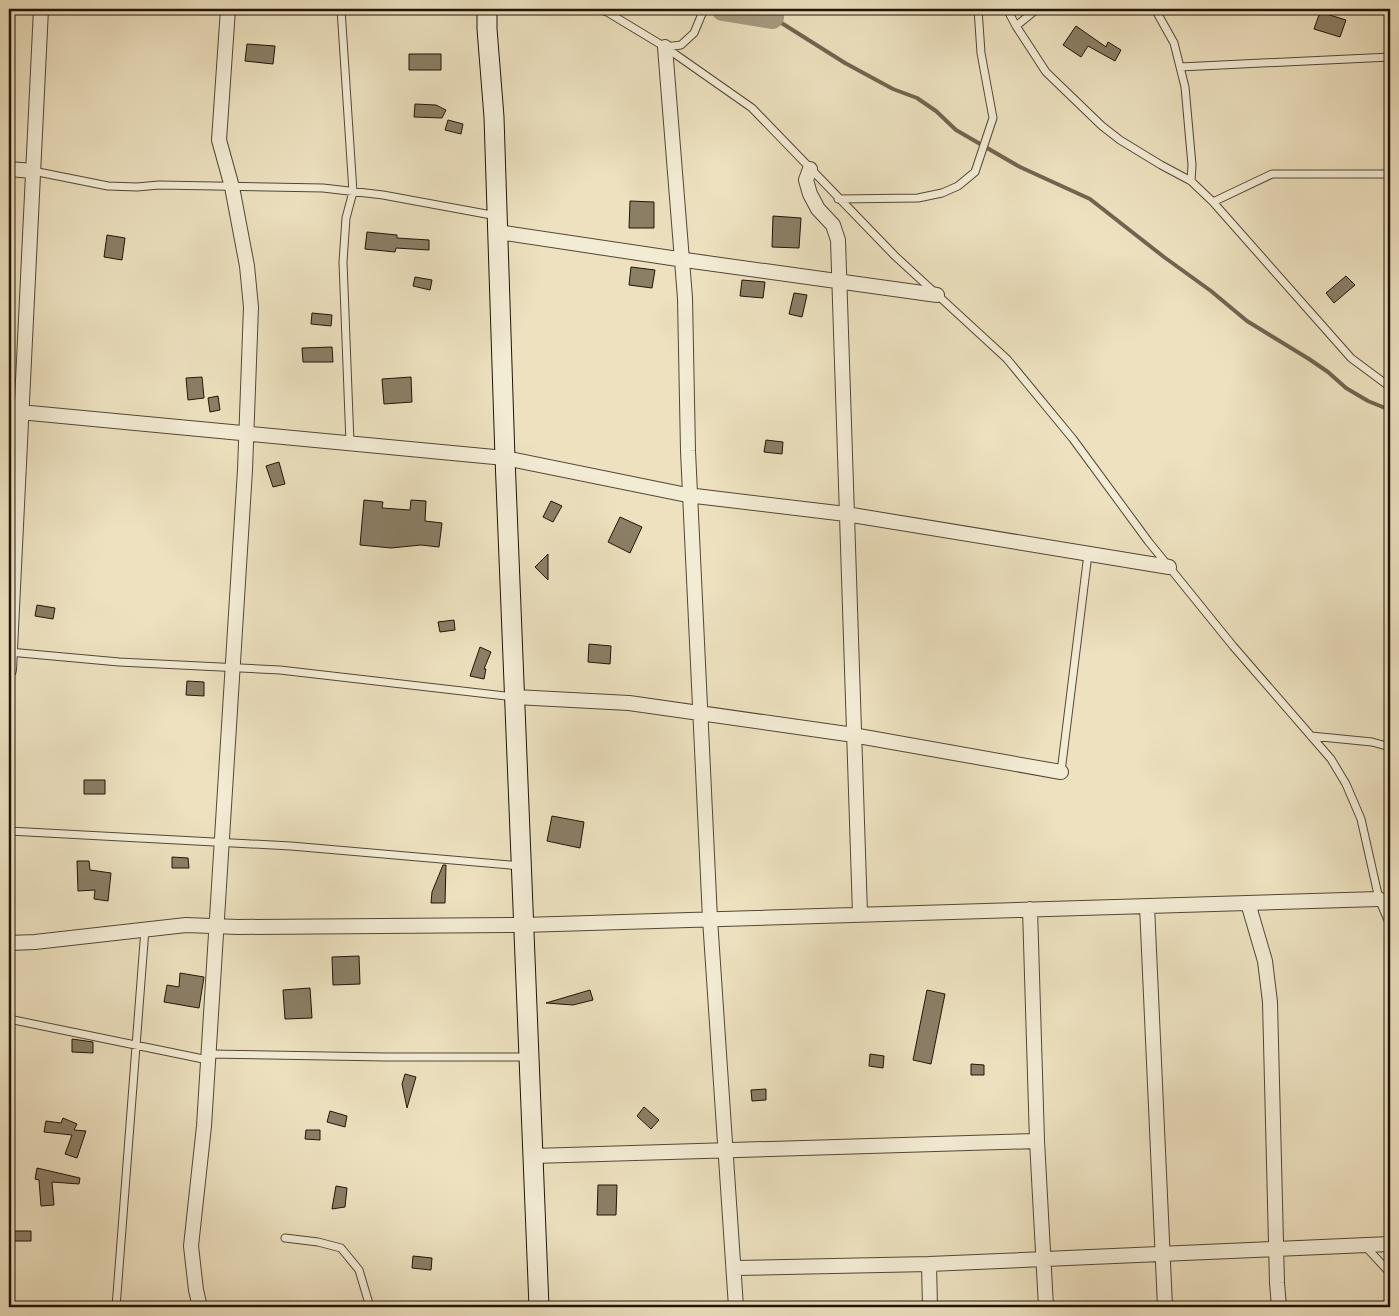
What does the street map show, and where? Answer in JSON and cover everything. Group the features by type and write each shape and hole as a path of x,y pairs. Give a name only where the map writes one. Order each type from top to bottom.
{"street":[{"path":"9,670 15,412 33,171 41,9"},
{"path":"200,1307 191,1246 204,1126 217,926 247,434 251,307 247,266 232,187 218,140 228,9"},
{"path":"482,10 486,29 494,117 528,1057 539,1307"},
{"path":"665,46 685,298 690,495 710,919 736,1307"},
{"path":"9,168 33,171"},
{"path":"810,169 806,180 810,194 818,209 833,224 838,240 860,914"},
{"path":"498,224 682,260 937,295"},
{"path":"15,412 506,458 690,495 847,515 1170,567"},
{"path":"515,697 630,702 854,736 1061,772"},
{"path":"9,943 34,942 186,925 523,924 1385,898"},
{"path":"1248,903 1265,961 1270,1002 1279,1307"},
{"path":"1147,906 1165,1307"},
{"path":"1030,909 1037,1141 1046,1307"},
{"path":"533,1156 1037,1141"},
{"path":"734,1268 1043,1260 1390,1244"},
{"path":"929,1264 930,1307"}],"lane":[{"path":"341,9 353,192 346,218 343,262 350,443"},
{"path":"599,9 665,46 752,108 895,256 1007,359 1073,439 1170,567 1233,646 1331,759 1346,784 1360,819 1385,898 1390,926"},
{"path":"665,46 681,45 694,33 704,9"},
{"path":"838,198 918,198 942,193 958,186 975,172 993,118 981,53 978,9"},
{"path":"1007,9 1046,72 1102,126 1161,165 1192,181 1213,202 1351,358 1390,387"},
{"path":"1016,26 1037,9"},
{"path":"1154,9 1174,42 1185,87 1192,181"},
{"path":"1180,67 1390,57"},
{"path":"33,171 108,186 323,188 383,195 498,224"},
{"path":"1213,202 1272,174 1390,174"},
{"path":"1061,772 1088,554"},
{"path":"9,652 119,662 280,670 515,697"},
{"path":"1311,736 1372,742 1390,747"},
{"path":"9,832 291,846 521,866"},
{"path":"116,1307 146,930"},
{"path":"9,1019 136,1045 208,1057 528,1057"},
{"path":"285,1238 318,1242 341,1248 359,1270 370,1307"},
{"path":"1364,1245 1390,1273"}],"building":[{"path":"1320,12 1346,20 1340,37 1314,29"},
{"path":"1076,26 1106,47 1108,42 1121,50 1115,61 1088,46 1081,57 1063,45"},
{"path":"247,44 275,46 273,64 245,61"},
{"path":"409,54 441,54 441,70 409,70"},
{"path":"415,104 436,105 446,110 442,118 414,117"},
{"path":"448,120 463,124 461,134 445,130"},
{"path":"630,201 654,202 654,228 629,228"},
{"path":"773,216 801,218 799,248 772,247"},
{"path":"367,232 397,235 397,238 429,240 429,250 396,248 395,252 365,249"},
{"path":"107,235 125,238 122,260 104,257"},
{"path":"631,267 655,270 652,288 629,285"},
{"path":"1346,276 1355,285 1334,303 1326,293"},
{"path":"415,277 432,280 430,290 413,286"},
{"path":"742,280 765,282 763,298 740,296"},
{"path":"794,293 807,295 802,317 789,314"},
{"path":"312,313 332,315 331,326 311,324"},
{"path":"332,347 333,362 303,362 302,348"},
{"path":"202,377 204,398 188,400 186,378"},
{"path":"411,377 412,402 384,404 382,379"},
{"path":"218,396 220,410 210,412 208,398"},
{"path":"766,440 783,442 782,454 764,452"},
{"path":"279,462 285,484 273,487 266,466"},
{"path":"364,500 383,502 382,508 410,510 411,500 426,501 425,521 442,523 439,547 421,545 391,548 360,545"},
{"path":"551,501 562,506 553,522 543,517"},
{"path":"620,517 642,527 630,553 608,542"},
{"path":"548,554 548,580 535,567"},
{"path":"37,605 55,608 53,619 35,616"},
{"path":"454,620 455,630 440,632 438,622"},
{"path":"589,644 611,646 610,664 588,662"},
{"path":"480,647 491,652 484,669 486,669 484,679 470,676"},
{"path":"187,681 204,682 204,696 186,695"},
{"path":"84,780 105,780 105,794 84,794"},
{"path":"552,816 584,822 580,848 547,841"},
{"path":"172,857 188,858 189,868 172,868"},
{"path":"77,861 89,861 90,870 111,873 108,901 94,899 95,890 78,891"},
{"path":"443,865 446,865 445,903 431,903 432,892"},
{"path":"359,956 360,984 333,985 332,957"},
{"path":"180,973 204,977 199,1008 164,1002 167,985 179,987"},
{"path":"310,988 312,1018 285,1019 283,990"},
{"path":"590,990 593,1000 573,1005 546,1003"},
{"path":"927,990 945,994 931,1064 913,1060"},
{"path":"72,1039 93,1042 93,1053 72,1052"},
{"path":"870,1054 884,1056 883,1068 869,1066"},
{"path":"971,1064 984,1065 984,1075 971,1075"},
{"path":"405,1074 416,1077 407,1108 402,1084"},
{"path":"766,1089 766,1100 752,1101 751,1090"},
{"path":"644,1107 659,1120 651,1129 637,1116"},
{"path":"330,1111 347,1116 345,1127 327,1122"},
{"path":"63,1118 77,1124 74,1130 86,1131 77,1158 65,1154 72,1135 44,1132 46,1121 61,1123"},
{"path":"306,1130 320,1130 320,1140 305,1139"},
{"path":"37,1168 80,1178 79,1184 52,1182 54,1205 41,1206 39,1180 35,1179"},
{"path":"598,1185 617,1185 616,1215 597,1215"},
{"path":"336,1186 347,1188 345,1207 332,1209"},
{"path":"14,1231 31,1231 31,1241 14,1241"},
{"path":"413,1256 432,1258 431,1270 412,1268"}],"waterway":[{"path":"723,9 772,17"},
{"path":"779,9 772,17 845,63 893,89 917,98 936,111 956,130 1020,167 1090,199 1211,291 1247,321 1309,359 1346,388 1368,401 1390,410"}]}
